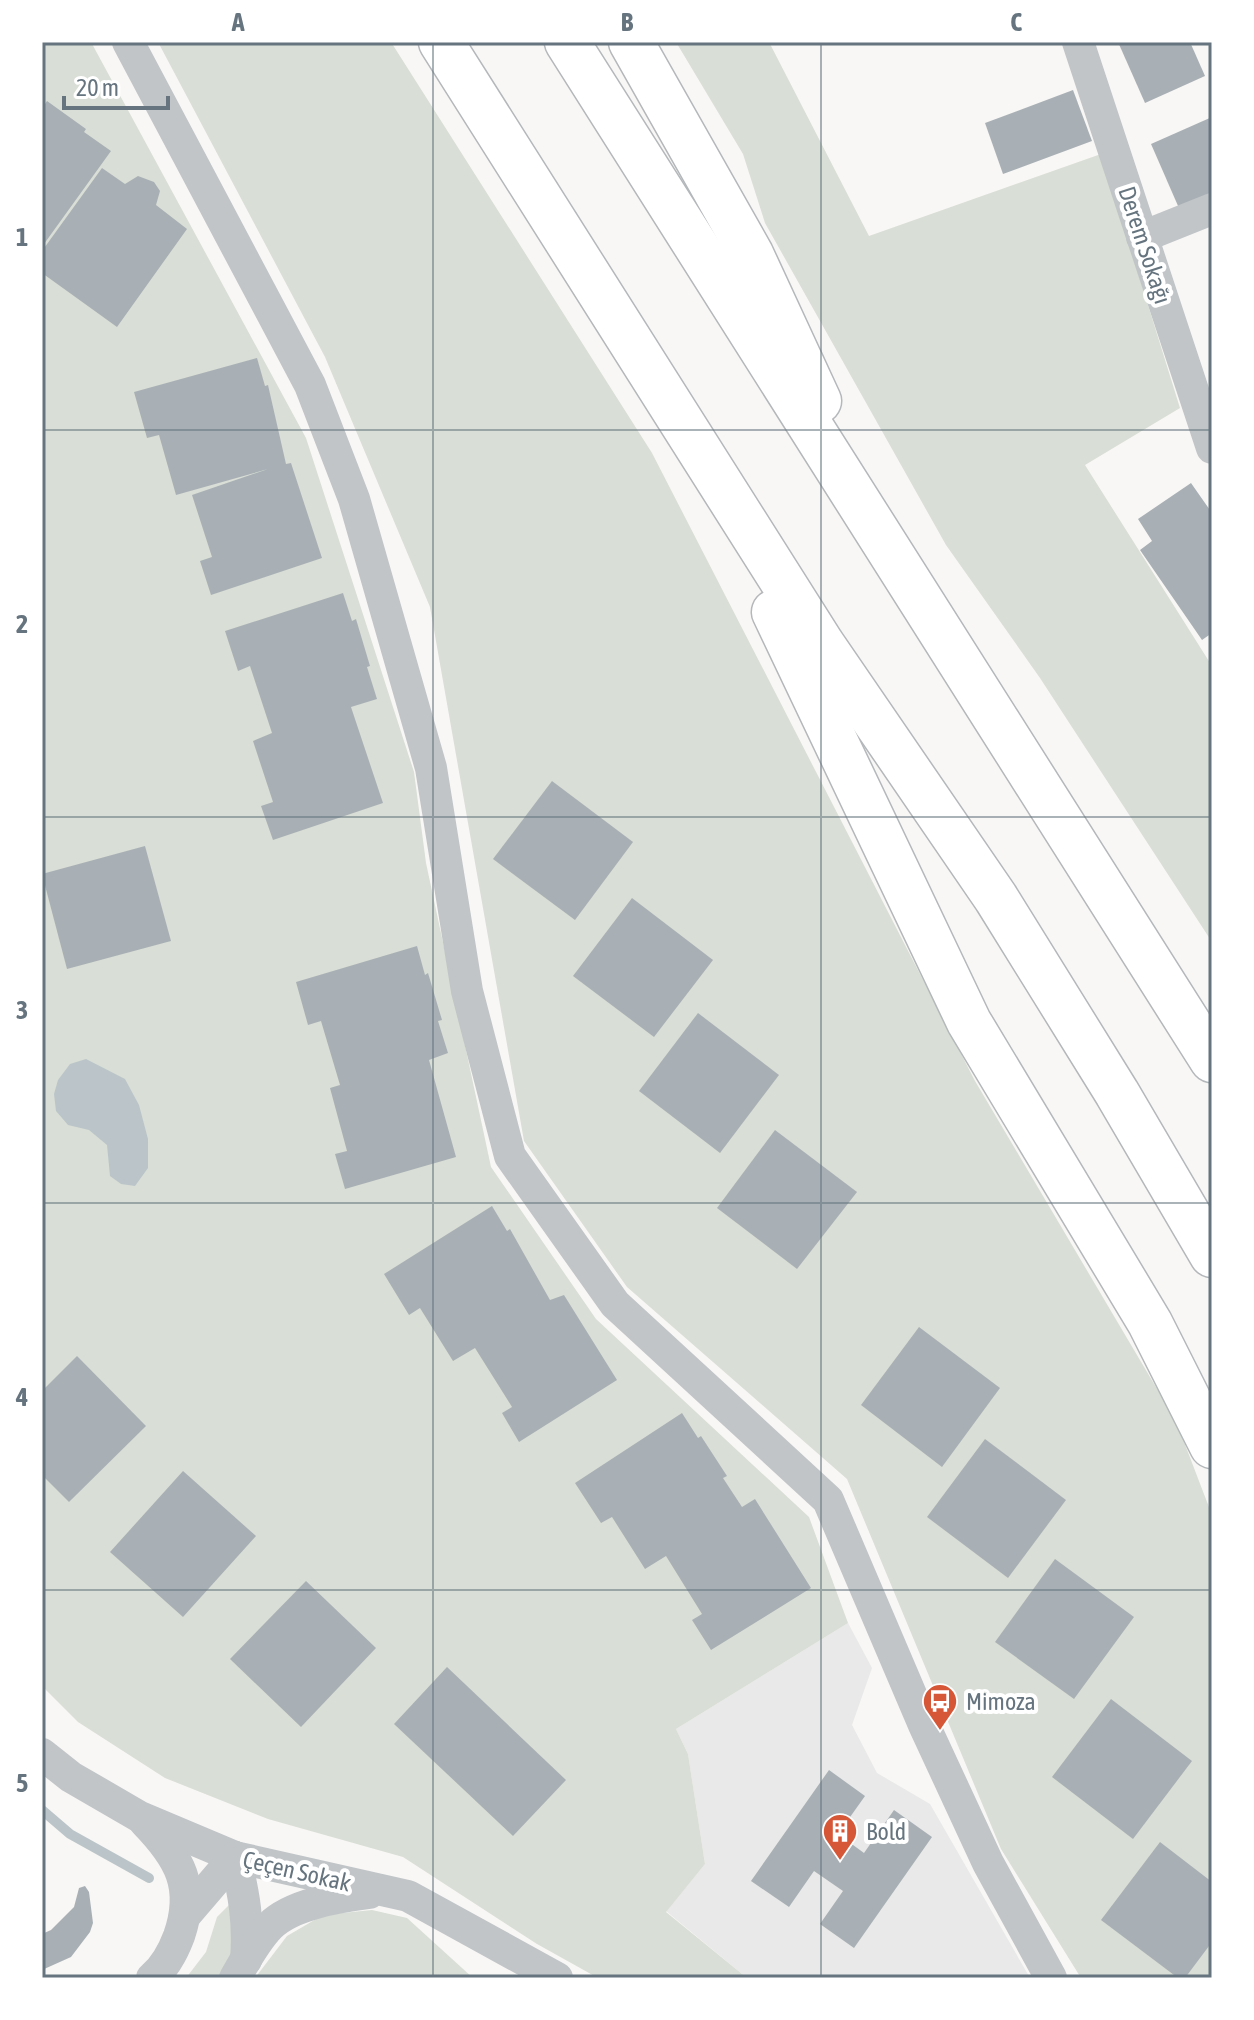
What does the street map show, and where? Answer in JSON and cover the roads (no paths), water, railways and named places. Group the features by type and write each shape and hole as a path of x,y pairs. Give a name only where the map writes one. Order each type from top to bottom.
{"highway":[{"path":"441,42 822,644 996,898 1117,1093 1212,1255"},
{"path":"567,42 1212,1060"},
{"path":"631,42 751,254 892,559"},
{"path":"689,433 969,1022 1150,1323 1212,1446"}],"street":[{"path":"128,42 310,385 354,499 431,768 467,991 510,1156 615,1304 828,1500 924,1725 988,1863 1050,1977"},
{"name":"Derem Sokağı","path":"1078,42 1212,448"},
{"path":"1142,237 1212,209"},
{"name":"Çeçen Sokak","path":"42,1754 71,1777 140,1817 235,1857 408,1896 557,1978"},
{"path":"140,1817 174,1857 185,1884 187,1913"},
{"path":"152,1978 160,1972 175,1948 187,1913 235,1857"},
{"path":"235,1857 247,1915 240,1969"},
{"path":"240,1969 270,1925 302,1908 336,1897 370,1893 408,1896"}],"waterway":[{"path":"42,1810 70,1834 149,1878"}],"place":[{"name":"Mimoza","path":"940,1732"},
{"name":"Bold","path":"840,1862"}]}
